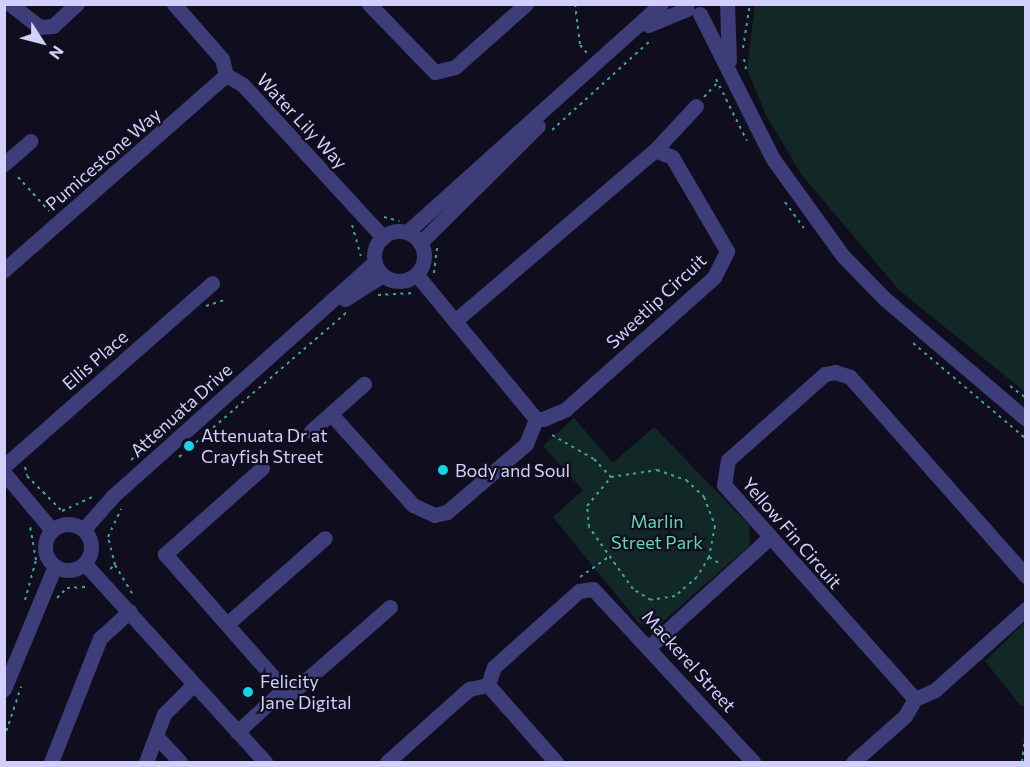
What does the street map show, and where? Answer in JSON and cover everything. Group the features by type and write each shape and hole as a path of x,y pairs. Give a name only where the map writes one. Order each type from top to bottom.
{"street":[{"path":"10,4 39,27 53,26 77,4"},
{"name":"Water Lily Way","path":"174,4 222,59 226,75 243,86 383,237"},
{"path":"369,4 435,72 455,67 526,4"},
{"path":"407,232 420,243 424,260 416,274 399,281 379,268 383,237 407,232 639,29 662,4"},
{"path":"639,29 690,9 727,4 729,68"},
{"path":"690,9 729,68 773,159 843,256 885,299 1026,419"},
{"name":"Pumicestone Way","path":"4,270 226,75"},
{"path":"420,243 561,98"},
{"path":"455,321 656,150 696,106"},
{"path":"4,165 30,141"},
{"name":"Sweetlip Circuit","path":"536,419 566,409 724,264 722,239 672,157 656,150"},
{"name":"Attenuata Drive","path":"84,530 113,496 308,324 379,268"},
{"path":"331,414 413,505 434,515 447,512 526,444 536,419 416,274"},
{"name":"Ellis Place","path":"4,466 212,283"},
{"name":"Yellow Fin Circuit","path":"915,699 768,539 724,485 722,473 728,460 825,374 835,372 850,377 1026,576"},
{"path":"311,431 364,384"},
{"path":"262,468 165,554 289,695 390,607"},
{"path":"4,473 52,530"},
{"path":"72,524 84,530 92,543 85,564 72,570 55,566 45,551 52,530 72,524"},
{"path":"227,624 325,538"},
{"path":"649,647 768,539"},
{"path":"85,564 265,762"},
{"path":"4,689 55,566"},
{"name":"Mackerel Street","path":"488,685 495,667 579,591 593,589 753,762"},
{"path":"853,762 905,716 915,699 935,690 1026,609"},
{"path":"51,762 100,638 130,611"},
{"path":"146,762 164,714 194,684"},
{"path":"387,762 470,689 488,685 556,762"},
{"path":"237,732 284,689"},
{"path":"156,736 180,762"}],"path":[{"path":"575,4 580,45 597,65"},
{"path":"749,82 742,50 750,4"},
{"path":"544,138 657,35"},
{"path":"714,73 750,146"},
{"path":"696,106 717,83"},
{"path":"18,177 53,216"},
{"path":"780,194 806,230"},
{"path":"345,217 362,249 357,262"},
{"path":"435,275 432,257 442,237"},
{"path":"374,297 414,294"},
{"path":"199,308 224,300"},
{"path":"174,460 357,304"},
{"path":"908,338 1026,439"},
{"path":"1008,384 1026,398"},
{"path":"128,463 198,401"},
{"path":"552,435 594,459 610,477"},
{"path":"26,461 27,476 62,511 76,509 98,492"},
{"path":"657,470 686,480 704,497 715,526 709,557 697,577 675,596 651,600 633,589 589,527 587,506 610,477 657,470"},
{"path":"110,569 115,565 108,537 125,504"},
{"path":"23,604 36,560 26,517"},
{"path":"52,608 67,588 93,585"},
{"path":"4,738 23,684"},
{"path":"1022,762 1026,729"}],"green space":[{"path":"755,5 1025,5 1025,392 899,290 801,174 766,115 747,69"},
{"name":"Marlin Street Park","path":"574,418 613,463 654,427 749,525 750,545 658,626 640,624 553,517 583,490 543,446"},
{"path":"1025,622 1025,706 1021,706 985,661"}],"place":[{"name":"Attenuata Dr at Crayfish Street","path":"189,446"},
{"name":"Body and Soul","path":"443,470"},
{"name":"Felicity Jane Digital","path":"248,692"}]}
